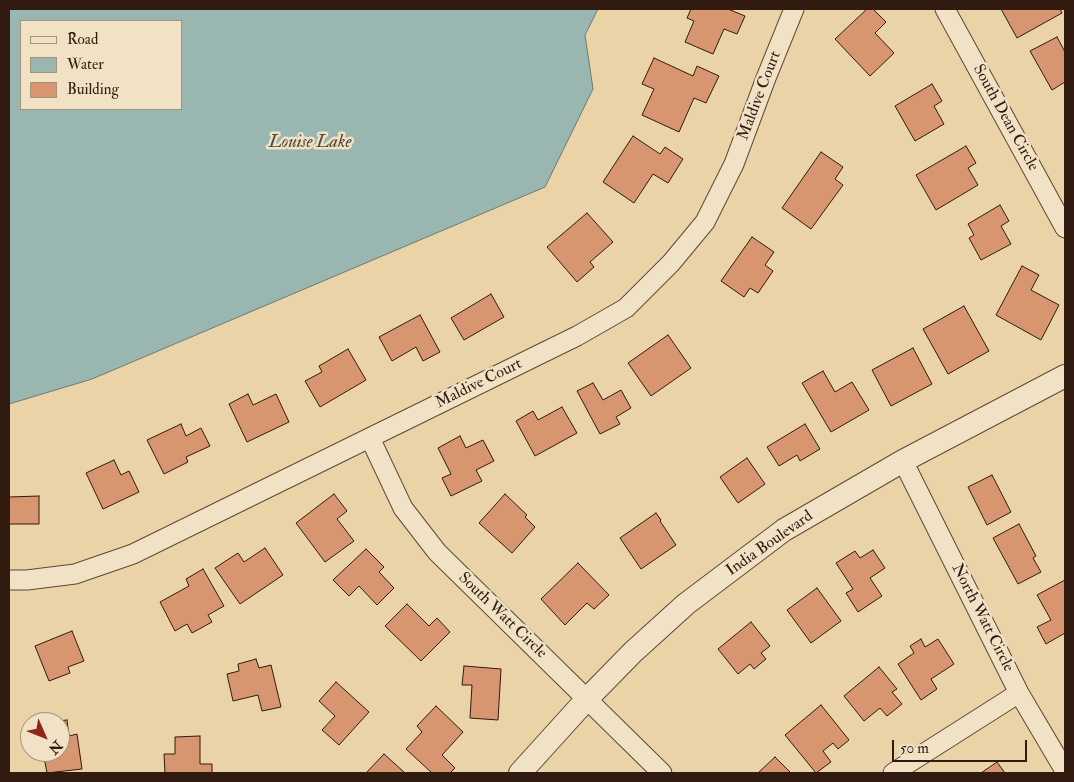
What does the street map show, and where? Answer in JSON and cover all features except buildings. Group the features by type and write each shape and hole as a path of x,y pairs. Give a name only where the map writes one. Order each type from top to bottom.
{"street":[{"name":"Maldive Court","path":"9,580 26,580 75,574 133,554 577,336 626,308 671,263 705,222 734,164 794,9"},
{"name":"South Dean Circle","path":"945,9 1065,228"},
{"name":"India Boulevard","path":"520,773 587,699 686,604 784,530 903,461 1065,376"},
{"name":"South Watt Circle","path":"370,438 402,508 437,552 662,773"},
{"name":"North Watt Circle","path":"903,461 1020,693 1065,771"},
{"path":"893,773 1020,693"}],"water":[{"name":"Louise Lake","path":"9,9 598,9 585,35 593,89 545,187 92,379 9,404"}]}
